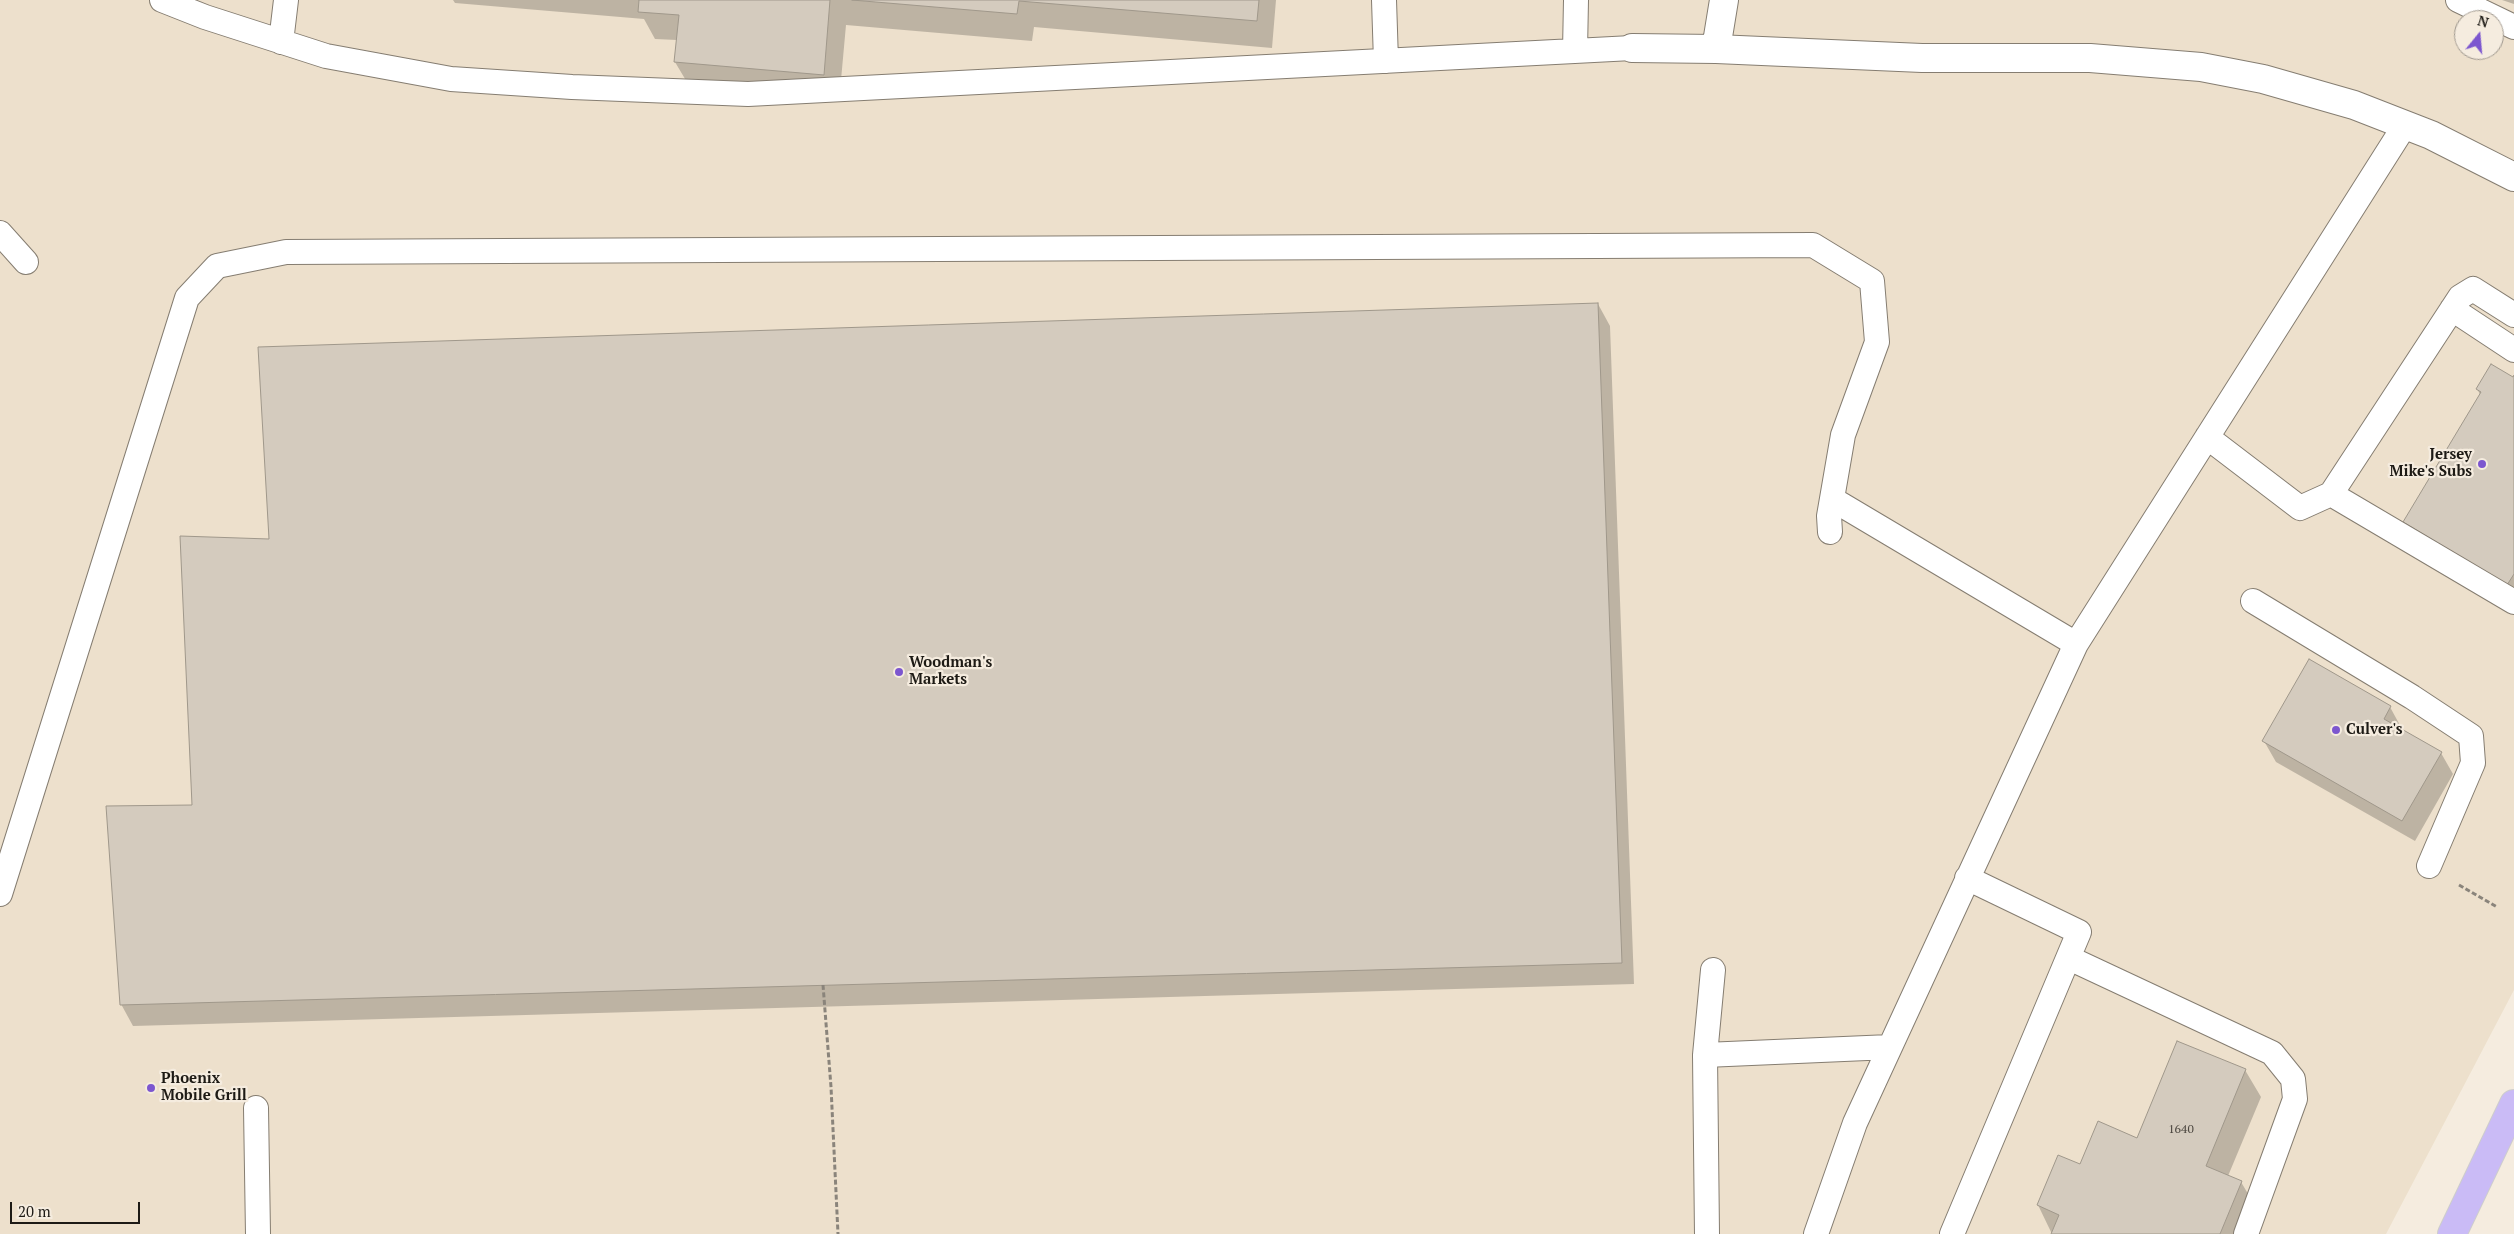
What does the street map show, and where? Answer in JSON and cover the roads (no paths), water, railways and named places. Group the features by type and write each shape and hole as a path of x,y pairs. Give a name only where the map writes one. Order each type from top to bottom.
{"main road":[{"path":"2452,1234 2514,1104"}],"street":[{"path":"1716,49 1724,0"},
{"path":"1632,48 1716,49 1922,58 2090,58 2201,67 2263,79 2345,102 2431,134 2514,177"}],"lane":[{"path":"162,0 326,56 451,79 572,87 748,94 1632,48"},
{"path":"281,42 286,0"},
{"path":"1384,0 1386,60"},
{"path":"1574,51 1576,0"},
{"path":"2458,0 2514,27"},
{"path":"1822,1232 1855,1124 2076,644 2405,125"},
{"path":"0,233 26,262"},
{"path":"0,894 187,298 217,266 286,252 1813,245 1872,281 1877,342 1843,435 1832,499 1830,532"},
{"path":"2207,437 2300,508 2331,494 2456,303 2473,289 2514,315"},
{"path":"2456,303 2514,350"},
{"path":"2331,494 2512,598"},
{"path":"1832,499 2076,644"},
{"path":"2253,601 2412,697 2471,736 2473,763 2429,866"},
{"path":"1952,1234 2079,932 1968,878"},
{"path":"2068,958 2272,1053 2292,1079 2295,1099 2246,1234"},
{"path":"1707,1234 1706,1055 1713,970"},
{"path":"1706,1055 1890,1047"},
{"path":"256,1108 258,1234"}],"place":[{"name":"Jersey Mike's Subs","path":"2482,464"},
{"name":"Woodman's Markets","path":"899,672"},
{"name":"Culver's","path":"2336,730"},
{"name":"Phoenix Mobile Grill","path":"151,1088"}]}
